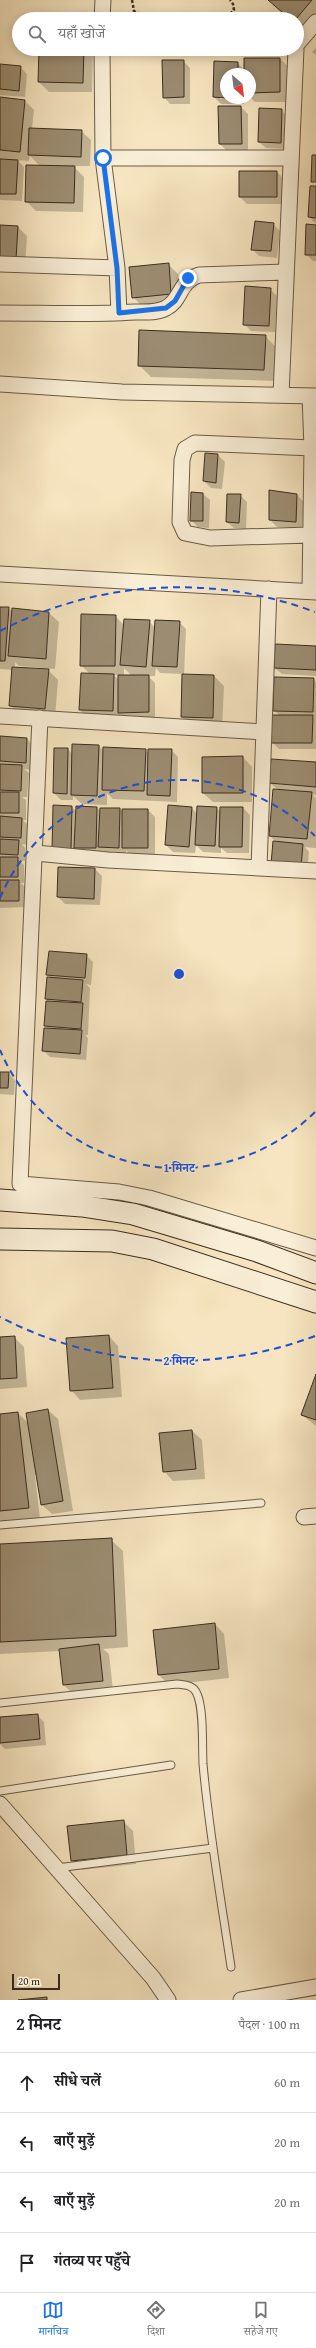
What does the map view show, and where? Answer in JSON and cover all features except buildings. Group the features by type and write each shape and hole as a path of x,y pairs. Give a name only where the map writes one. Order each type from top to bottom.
{"main road":[{"path":"1,1199 82,1206 134,1214 257,1251 316,1273"},
{"path":"0,1240 112,1242 153,1249 316,1302"}],"street":[{"path":"102,12 103,0"},
{"path":"304,36 316,22"},
{"path":"102,56 103,158 117,268 119,313"},
{"path":"281,395 290,158 296,56"},
{"path":"103,158 290,158"},
{"path":"0,264 117,268"},
{"path":"0,313 119,313 166,308 175,301 188,278 199,274 286,272"},
{"path":"0,384 122,392 313,396 310,535 313,591 0,574"},
{"path":"310,535 210,538 185,533 180,522 182,460 185,449 195,443 312,448"},
{"path":"259,868 269,589"},
{"path":"0,716 264,732"},
{"path":"40,718 36,852 20,1184 112,1191 149,1198 316,1248"},
{"path":"36,852 108,860 316,871"},
{"path":"0,1804 54,1868 153,1978 168,2000"},
{"path":"241,2000 316,1987"}],"lane":[{"path":"0,1525 261,1503"},
{"path":"0,1703 177,1684 188,1685 195,1689 199,1702 203,1764 213,1848 231,1967"},
{"path":"0,1791 170,1765"},
{"path":"54,1868 213,1848"}],"path":[{"path":"132,0 134,10 137,12"},
{"path":"230,0 234,4 234,10 232,12"}],"route":[{"path":"103,158 117,268 119,313 156,311 166,308 175,301 188,278"}]}
